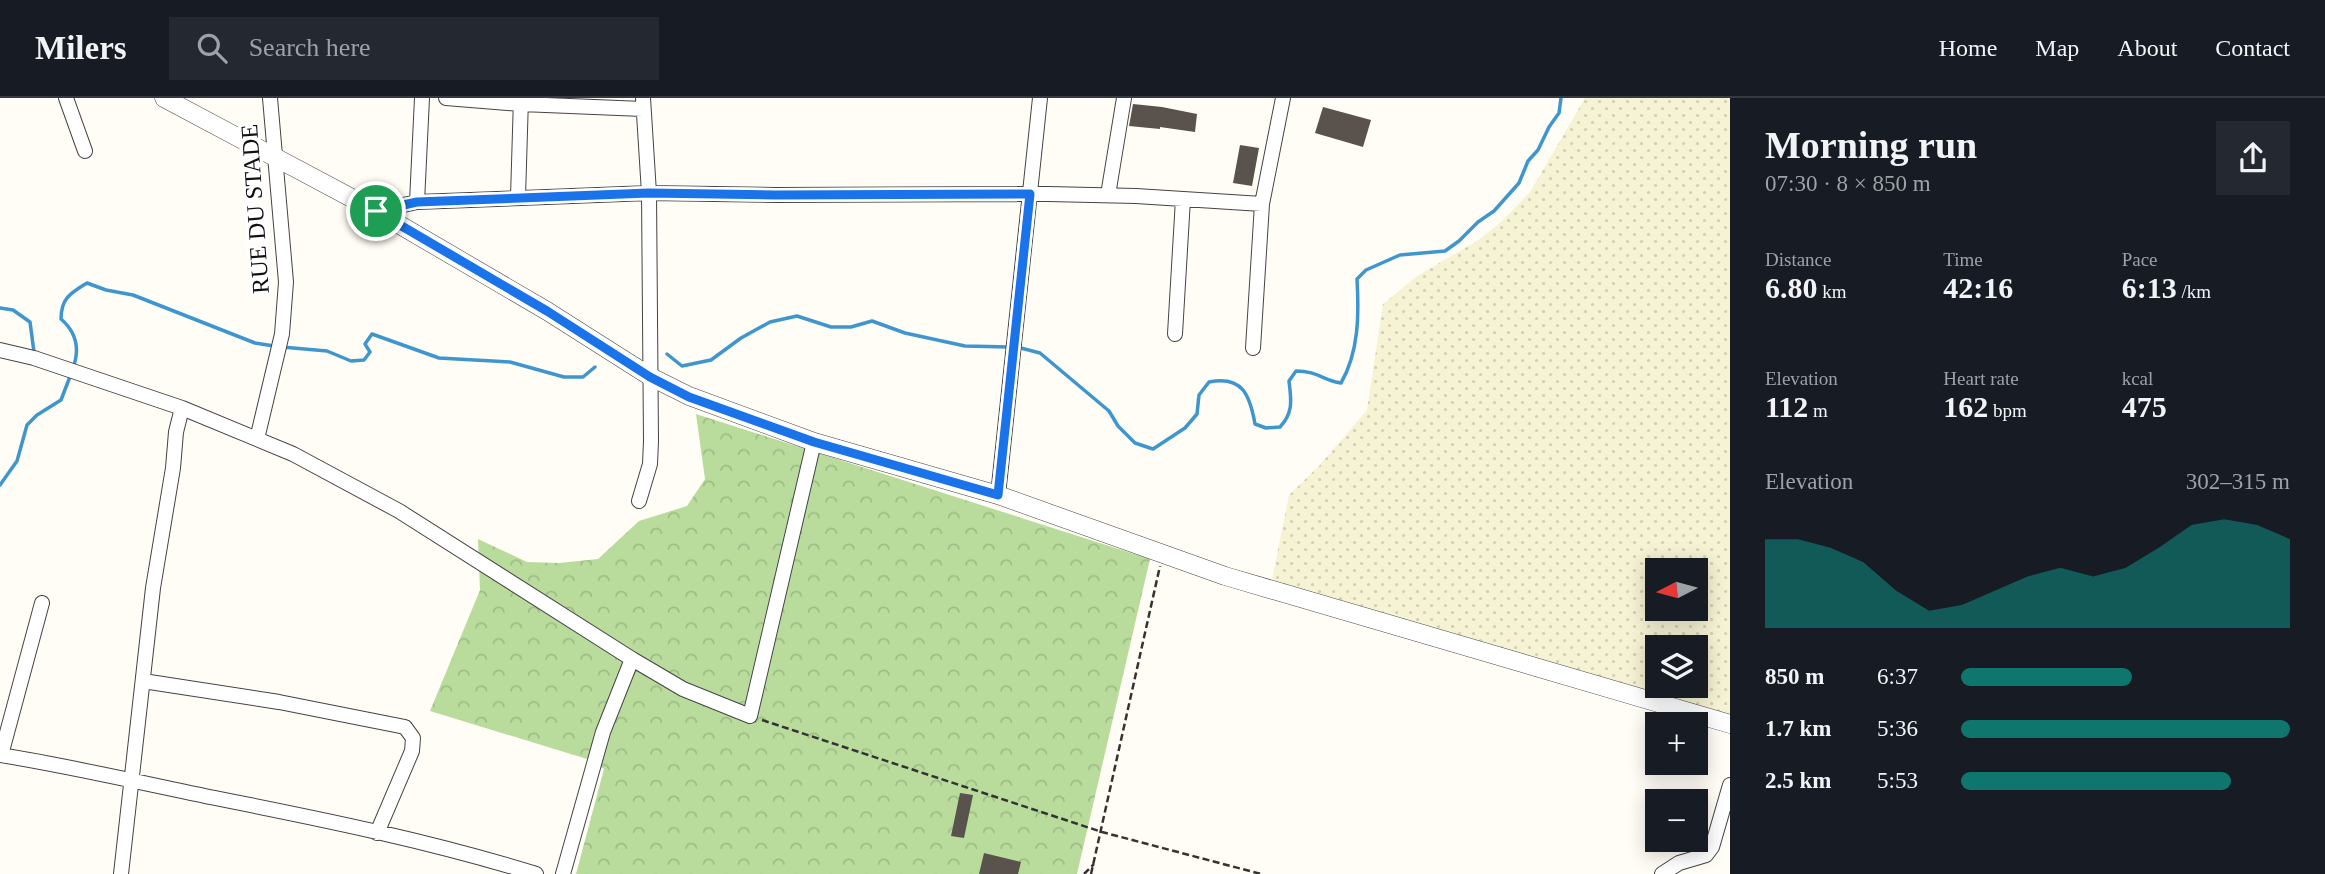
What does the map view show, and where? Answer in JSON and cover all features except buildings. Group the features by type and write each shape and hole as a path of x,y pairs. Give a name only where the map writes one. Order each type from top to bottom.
{"street":[{"path":"65,98 85,151"},
{"path":"164,98 376,211 536,305 650,377 689,397 814,442 998,495 1225,576 1730,724"},
{"name":"RUE DU STADE","path":"257,439 283,324 286,282 270,98"},
{"path":"417,202 422,98"},
{"path":"446,98 643,103 649,193 650,464 639,501"},
{"path":"998,495 1040,98"},
{"path":"1108,195 1124,98"},
{"path":"1254,348 1262,204 1283,98"},
{"path":"518,197 521,101"},
{"path":"376,211 417,202 649,193 1108,195 1262,204"},
{"path":"1175,334 1183,199"},
{"path":"0,350 34,358 182,408 293,454 399,511 682,689 750,716 814,442"},
{"path":"121,874 160,537 167,510 176,432 182,408"},
{"path":"42,603 0,755 133,780 377,833 483,857 536,874"},
{"path":"563,874 603,732 632,659"},
{"path":"143,681 279,702 405,726 413,738 412,751 377,833"},
{"path":"1662,874 1679,863 1706,855 1712,847 1730,785"}],"path":[{"path":"1091,874 1162,555"},
{"path":"750,716 1102,832 1261,874"},
{"path":"1084,874 1094,863"}],"shaded area":[{"path":"1585,98 1730,98 1730,721 1708,715 1708,712 1699,712 1650,698 1708,698 1708,635 1645,635 1645,697 1270,589 1289,495 1319,466 1367,410 1383,304 1417,276 1477,241 1501,222 1530,192"}],"green space":[{"path":"696,414 1150,559 1077,874 576,874 604,769 587,759 430,711 480,590 478,539 527,562 559,563 598,559 639,521 687,506 705,479"}],"waterway":[{"path":"1017,347 1040,353 1109,411 1118,426 1135,443 1153,449 1185,428 1197,414 1199,395 1209,382 1221,381 1237,385 1247,397 1255,424 1266,428 1280,427 1290,411 1289,381 1296,371 1310,372 1341,383 1354,346 1358,319 1357,279 1366,270 1400,255 1445,251 1494,211 1519,183 1528,161 1538,150 1559,113 1561,98"},
{"path":"73,368 75,341 70,329 61,319 61,312 68,297 87,283 133,295 255,343 274,346"},
{"path":"0,308 13,310 30,322 34,352"},
{"path":"667,354 682,366 711,360 741,338 770,322 797,316 831,327 851,327 872,321 905,333 965,346 1009,347"},
{"path":"282,347 327,351 351,361 364,360 370,352 365,344 372,334 439,358 510,362 564,377 583,377 595,367"},
{"path":"0,485 17,461 27,425 37,415 61,400 71,374"}],"route":[{"path":"649,193 1030,194 998,495 814,442 689,397 650,377 547,311 376,211 417,202 649,193"}]}
